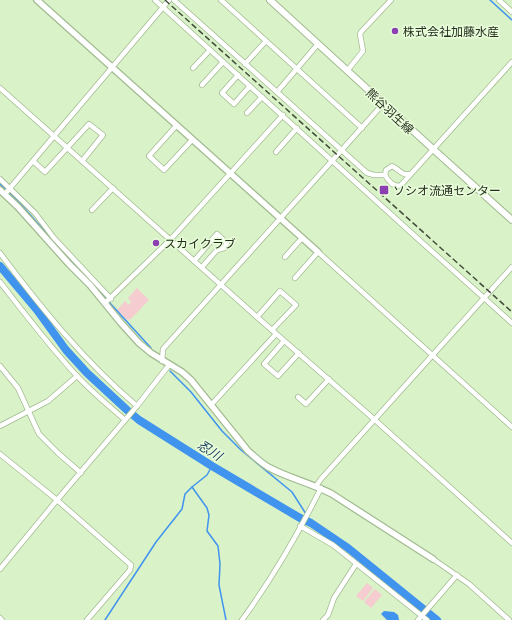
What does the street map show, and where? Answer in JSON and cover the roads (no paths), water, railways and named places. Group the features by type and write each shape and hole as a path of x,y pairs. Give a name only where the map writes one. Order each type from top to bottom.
{"main road":[{"name":"熊谷羽生線","path":"270,0 512,220"}],"street":[{"path":"37,0 512,427"},
{"path":"155,0 512,322"},
{"path":"6,191 169,0"},
{"path":"174,0 367,173 374,176 385,175"},
{"path":"221,0 362,128"},
{"path":"347,71 363,51 360,34 361,32 391,0"},
{"path":"499,0 512,12"},
{"path":"245,64 266,41"},
{"path":"276,92 318,44"},
{"path":"193,68 210,50"},
{"path":"202,85 223,62"},
{"path":"385,175 386,178 394,185 401,185 512,62"},
{"path":"238,75 222,93 234,104 250,86"},
{"path":"0,88 512,543"},
{"path":"247,113 262,97"},
{"path":"162,361 163,348 383,104"},
{"path":"108,301 171,239 283,116"},
{"path":"32,161 45,172 89,124 103,135 82,161"},
{"path":"176,126 149,156 164,170 192,140"},
{"path":"276,152 297,128"},
{"path":"385,175 386,170 392,166 403,174 410,174"},
{"path":"0,179 6,191 18,207 108,301 121,323 139,343 151,354 182,372 191,380 248,451 267,467 318,487 346,502 458,575 509,620"},
{"path":"92,210 113,188"},
{"path":"194,261 218,234 227,243 224,248 217,250 202,267"},
{"path":"285,257 302,238"},
{"path":"295,278 318,252"},
{"path":"0,253 83,354 106,378 137,406"},
{"path":"242,620 261,595 309,512 321,478 512,267"},
{"path":"0,282 77,376 125,420"},
{"path":"211,405 296,305 280,291 257,317"},
{"path":"284,341 264,364 278,376 299,353"},
{"path":"0,569 170,365"},
{"path":"0,366 18,388 39,434 80,473"},
{"path":"0,426 48,401 77,376"},
{"path":"298,397 306,404 328,379"},
{"path":"0,454 57,500 130,565 130,570 87,620"},
{"path":"301,525 333,545 423,614 427,620"},
{"path":"323,620 328,614 334,598 356,564"},
{"path":"418,620 458,575"}],"water":[{"path":"384,611 394,612 398,615 399,620 387,620 381,614"}],"waterway":[{"path":"490,0 512,20"},
{"path":"0,184 18,201 87,279"},
{"name":"忍川","path":"0,266 37,310 66,350 87,373 139,420 212,466 311,523 348,548 437,620"},
{"path":"97,289 106,299"},
{"path":"109,302 151,348"},
{"path":"170,371 191,392 222,431 241,450 292,492 306,514"},
{"path":"105,620 156,542 182,509 185,494 207,475 212,466"},
{"path":"192,487 207,508 209,515 207,531 218,546 220,564 219,585 226,620"},
{"name":"忍川","path":"308,517 311,523"}],"railway":[{"path":"165,0 512,312"}],"place":[{"name":"株式会社加藤水産","path":"395,31"},
{"name":"ソシオ流通センター","path":"384,190"},
{"name":"スカイクラブ","path":"156,243"}]}
